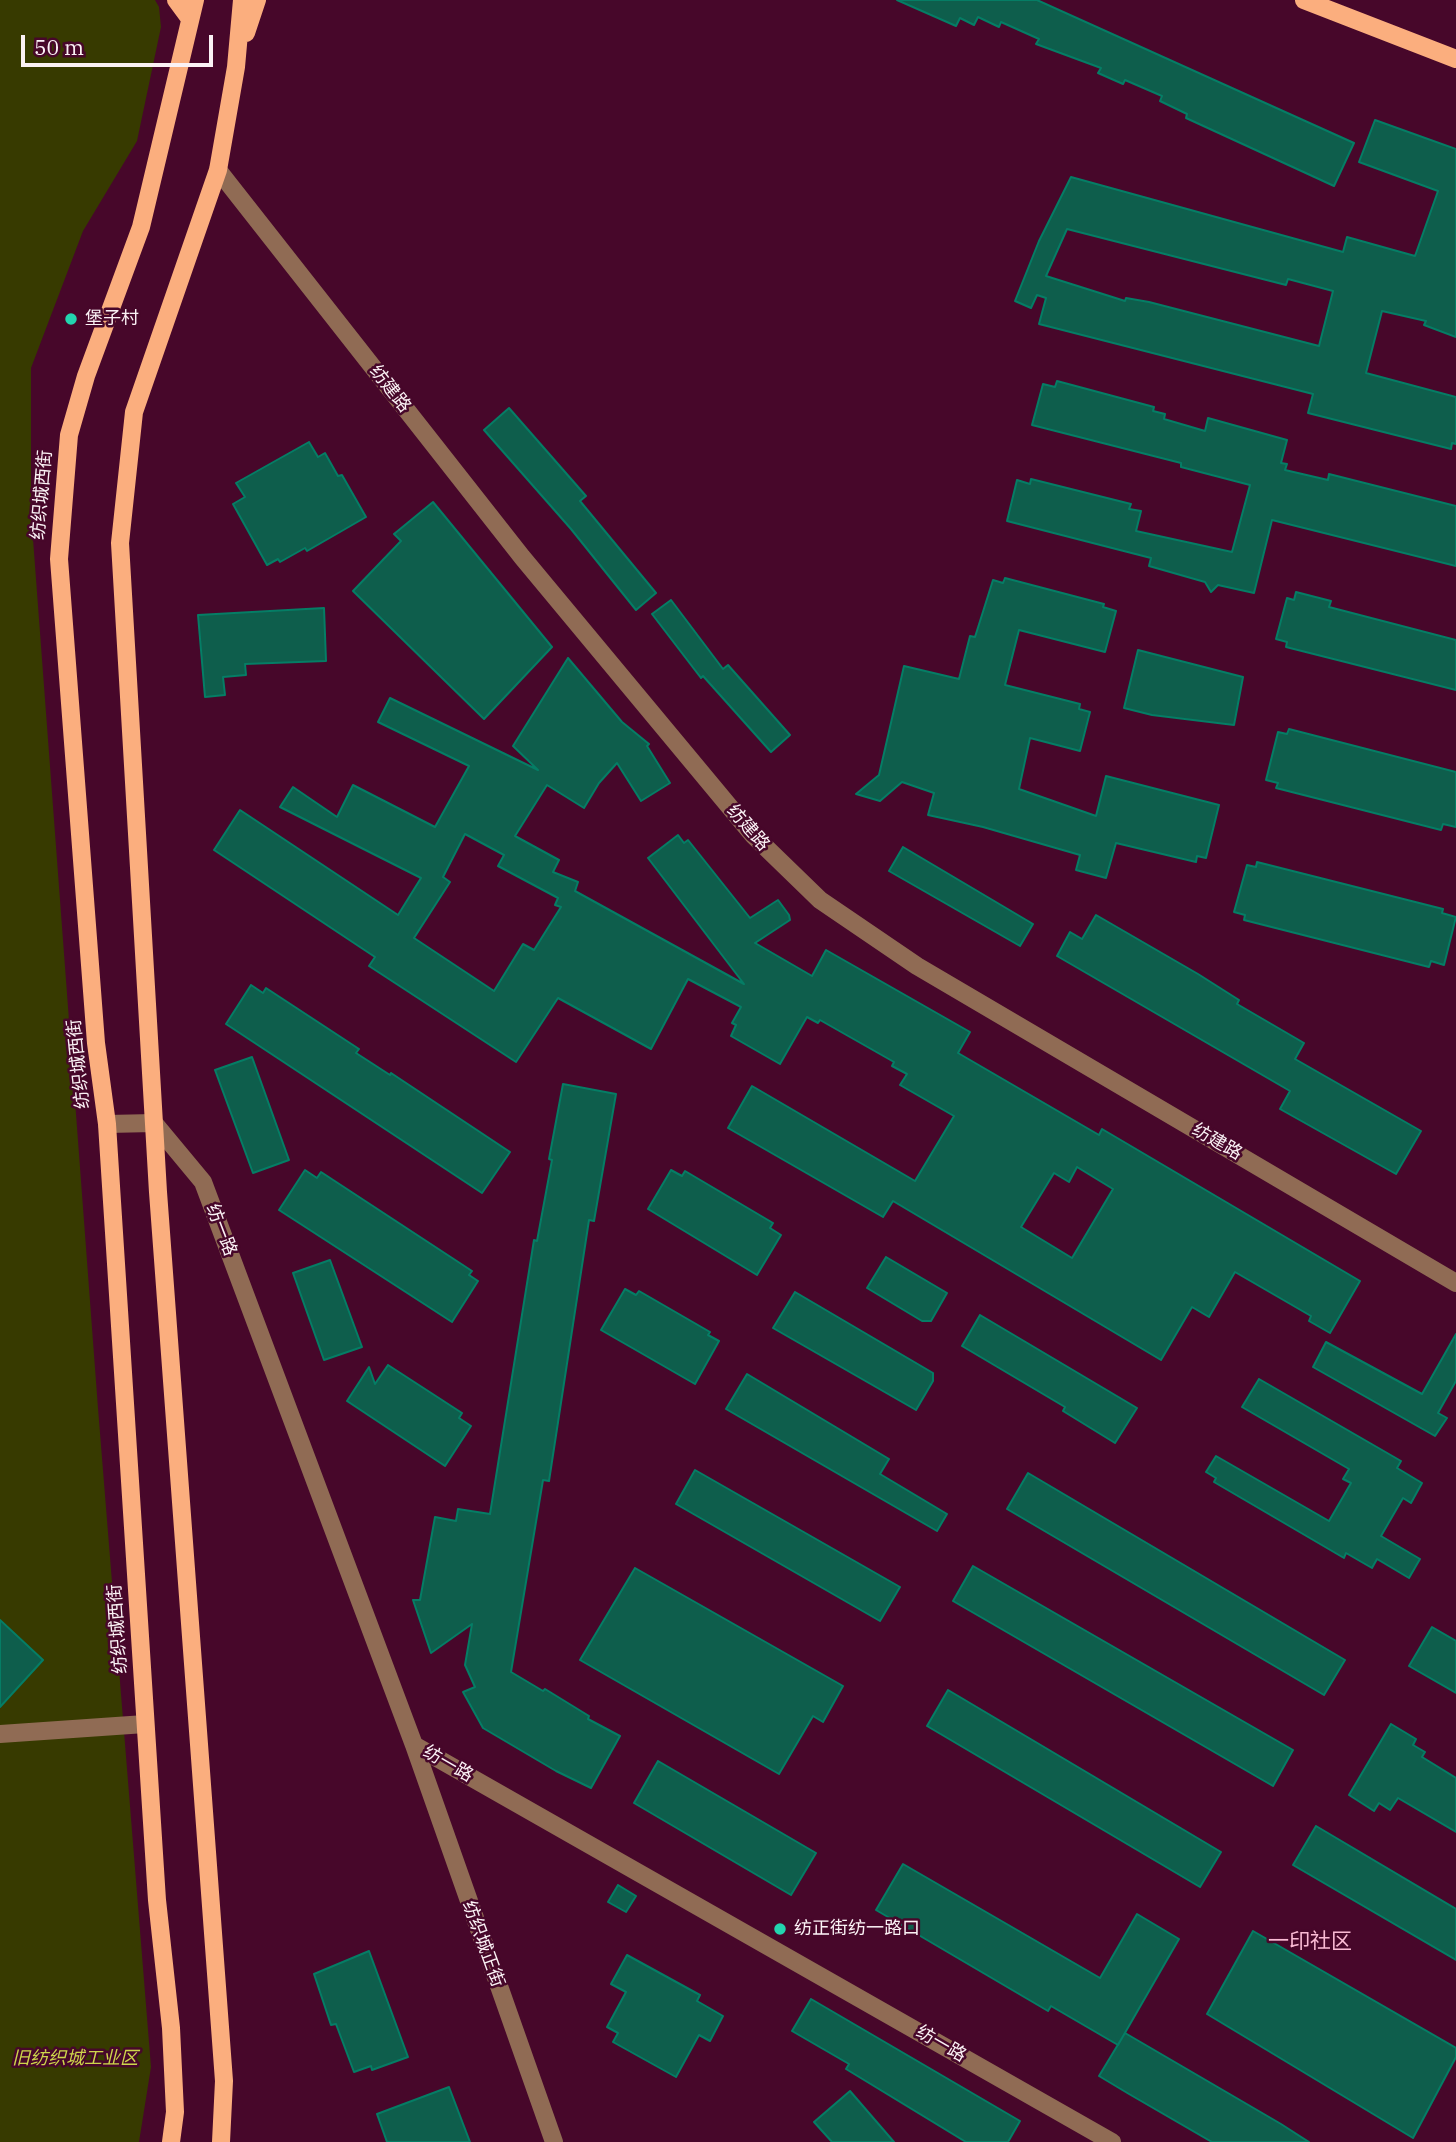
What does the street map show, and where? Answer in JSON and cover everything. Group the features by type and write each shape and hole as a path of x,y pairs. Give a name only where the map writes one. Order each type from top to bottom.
{"main road":[{"path":"176,0 190,19"},
{"name":"纺织城西街","path":"172,2142 174,2112 171,2028 157,1900 107,1124 96,1043 60,572 62,492 69,435 86,376 141,227 195,0"},
{"path":"221,2142 224,2081 154,1123 120,544 134,412 218,170 236,67 242,0"},
{"path":"236,67 257,0"},
{"path":"1304,0 1456,59"}],"street":[{"name":"纺建路","path":"218,170 522,557 753,835 812,893 864,933 917,967 1456,1283"},
{"path":"107,1124 154,1123"},
{"name":"纺一路","path":"154,1123 203,1182 414,1745 1112,2142"},
{"path":"0,1734 145,1724"},
{"name":"纺织城正街","path":"414,1745 554,2142"}],"green space":[{"name":"旧纺织城工业区","path":"0,0 155,0 159,7 161,27 137,141 83,231 31,368 31,512 98,1408 151,2067 139,2142 0,2142"}],"building":[{"path":"897,0 1037,0 1354,143 1334,186 1186,118 1187,114 1160,101 1162,96 1125,80 1123,84 1098,73 1101,68 1036,44 1039,39 1001,22 999,27 978,17 974,25 960,18 956,26"},
{"path":"1375,120 1456,149 1456,337 1424,325 1426,321 1382,311 1366,373 1456,397 1456,444 1452,443 1451,449 1308,413 1313,394 1039,324 1046,298 1037,295 1031,308 1015,301 1039,241 1071,177 1343,252 1347,237 1415,256 1438,191 1359,162","holes":["1067,229 1286,285 1288,279 1333,291 1319,346 1149,302 1126,298 1125,301 1046,276"]},
{"path":"1057,381 1154,407 1153,411 1165,414 1164,419 1205,431 1208,418 1287,440 1281,463 1287,464 1285,470 1328,480 1329,474 1456,506 1456,566 1272,520 1254,593 1218,585 1211,592 1205,582 1149,566 1151,558 1007,521 1017,480 1030,484 1031,479 1131,504 1129,509 1141,511 1136,531 1232,552 1250,485 1181,467 1181,463 1032,425 1043,384 1055,387"},
{"path":"509,408 586,496 580,501 656,593 636,610 571,529 484,430"},
{"path":"309,442 318,457 325,453 338,476 342,475 366,517 307,551 305,548 280,562 278,559 267,565 233,504 245,497 236,483"},
{"path":"433,502 552,647 484,719 353,591 401,541 394,534"},
{"path":"1005,578 1104,604 1103,607 1116,611 1105,652 1019,630 1005,685 1080,704 1079,709 1090,712 1080,751 1030,738 1019,789 1096,816 1106,776 1219,805 1206,858 1197,856 1196,862 1116,843 1106,878 1076,870 1080,855 983,827 928,815 934,793 902,782 880,801 856,794 879,775 904,666 959,679 970,636 975,637 993,580 1003,583"},
{"path":"1296,592 1331,601 1329,607 1456,640 1456,690 1286,647 1287,642 1276,639 1287,598 1294,600"},
{"path":"671,600 723,669 728,665 790,735 771,752 703,676 701,678 652,614"},
{"path":"324,608 326,661 245,664 246,675 223,677 225,695 205,697 198,615"},
{"path":"1138,650 1243,677 1234,725 1152,715 1124,708"},
{"path":"568,658 622,722 649,744 647,746 670,783 641,801 617,763 599,783 584,808 547,785 515,836 559,860 553,872 578,882 575,891 744,984 648,858 678,835 684,843 688,840 750,918 778,900 789,915 790,920 755,943 812,976 826,950 970,1032 958,1053 1099,1135 1102,1129 1360,1281 1330,1333 1309,1321 1311,1316 1235,1272 1209,1317 1192,1307 1161,1360 893,1201 883,1217 728,1128 752,1086 915,1181 954,1116 900,1085 907,1074 892,1066 894,1062 820,1020 818,1023 807,1017 780,1064 731,1036 736,1025 732,1023 741,1007 688,979 651,1049 558,998 516,1062 369,966 375,957 214,850 240,810 398,915 421,878 280,807 293,787 337,817 353,785 435,827 469,766 378,722 390,698 538,770 513,746","holes":["465,834 504,855 498,866 558,898 555,905 561,907 534,950 523,944 494,991 414,938 450,882 443,877","1077,1167 1113,1189 1072,1258 1021,1227 1054,1173 1069,1182"]},
{"path":"1289,729 1456,772 1456,827 1443,824 1441,830 1276,788 1278,783 1266,780 1278,732 1287,734"},
{"path":"903,847 1033,924 1020,946 889,871"},
{"path":"1257,862 1443,909 1442,913 1456,917 1444,965 1431,961 1429,967 1244,920 1245,915 1234,912 1247,865 1256,867"},
{"path":"1096,915 1198,974 1239,1000 1237,1004 1304,1043 1295,1059 1421,1131 1396,1174 1280,1109 1290,1091 1057,956 1070,932 1082,939"},
{"path":"251,985 263,993 266,988 359,1049 356,1053 390,1075 391,1073 510,1152 482,1193 226,1024"},
{"path":"252,1057 289,1160 253,1173 215,1070"},
{"path":"563,1084 616,1094 594,1221 589,1220 549,1481 543,1480 511,1672 543,1691 545,1689 589,1716 588,1719 620,1736 591,1788 556,1771 483,1728 463,1692 475,1687 465,1665 472,1624 431,1653 413,1600 420,1600 435,1517 456,1521 458,1509 490,1514 534,1240 537,1241"},
{"path":"305,1170 317,1178 321,1172 472,1271 469,1275 478,1281 452,1322 279,1210"},
{"path":"671,1170 682,1176 685,1171 773,1223 770,1228 781,1235 757,1275 648,1209"},
{"path":"886,1257 947,1293 931,1321 922,1321 867,1288"},
{"path":"330,1260 362,1347 324,1360 293,1273"},
{"path":"625,1289 636,1295 639,1291 710,1332 708,1335 719,1341 695,1384 601,1330"},
{"path":"795,1292 933,1373 933,1381 916,1410 773,1328"},
{"path":"980,1315 1137,1408 1115,1443 1063,1411 1065,1407 962,1346"},
{"path":"1456,1334 1456,1381 1438,1413 1447,1418 1435,1436 1313,1367 1326,1342 1422,1394"},
{"path":"388,1365 462,1413 459,1418 471,1426 445,1466 347,1401 369,1367 375,1384"},
{"path":"747,1374 889,1459 880,1474 947,1514 937,1531 726,1409"},
{"path":"1259,1379 1401,1461 1397,1468 1422,1483 1411,1503 1403,1498 1381,1536 1420,1559 1409,1578 1377,1559 1372,1568 1346,1553 1344,1558 1214,1482 1216,1478 1206,1472 1216,1456 1329,1521 1351,1483 1343,1479 1349,1469 1242,1407"},
{"path":"695,1470 900,1587 880,1621 676,1504"},
{"path":"1028,1473 1345,1660 1324,1695 1007,1509"},
{"path":"973,1566 1293,1750 1273,1786 953,1601"},
{"path":"635,1568 843,1686 823,1722 813,1716 779,1774 580,1660"},
{"path":"0,1620 43,1660 0,1707"},
{"path":"1432,1627 1456,1641 1456,1693 1409,1666"},
{"path":"948,1690 1221,1852 1200,1887 927,1726"},
{"path":"1391,1724 1416,1739 1413,1745 1425,1752 1422,1757 1456,1778 1456,1832 1398,1798 1390,1810 1379,1803 1374,1811 1349,1795"},
{"path":"658,1761 816,1853 791,1895 634,1803"},
{"path":"1316,1826 1456,1909 1456,1960 1293,1865"},
{"path":"903,1864 1100,1978 1137,1914 1179,1939 1118,2045 1051,2006 1048,2011 876,1910"},
{"path":"618,1885 636,1896 626,1912 608,1902"},
{"path":"1253,1931 1456,2048 1456,2057 1413,2138 1207,2014"},
{"path":"369,1951 408,2057 372,2070 371,2066 354,2072 336,2024 331,2025 314,1974"},
{"path":"627,1955 700,1995 697,2001 723,2016 710,2041 699,2035 676,2077 613,2042 618,2033 607,2027 626,1992 611,1984"},
{"path":"811,1999 1020,2121 1008,2142 966,2142 846,2069 849,2064 792,2031"},
{"path":"1125,2033 1309,2142 1212,2142 1129,2094 1099,2076"},
{"path":"449,2087 470,2142 387,2142 377,2114"},
{"path":"850,2091 894,2142 832,2142 814,2122"}],"place":[{"name":"堡子村","path":"71,319"},
{"name":"纺正街纺一路口","path":"780,1929"}],"district":[{"name":"一印社区","path":"1310,1942"}]}
